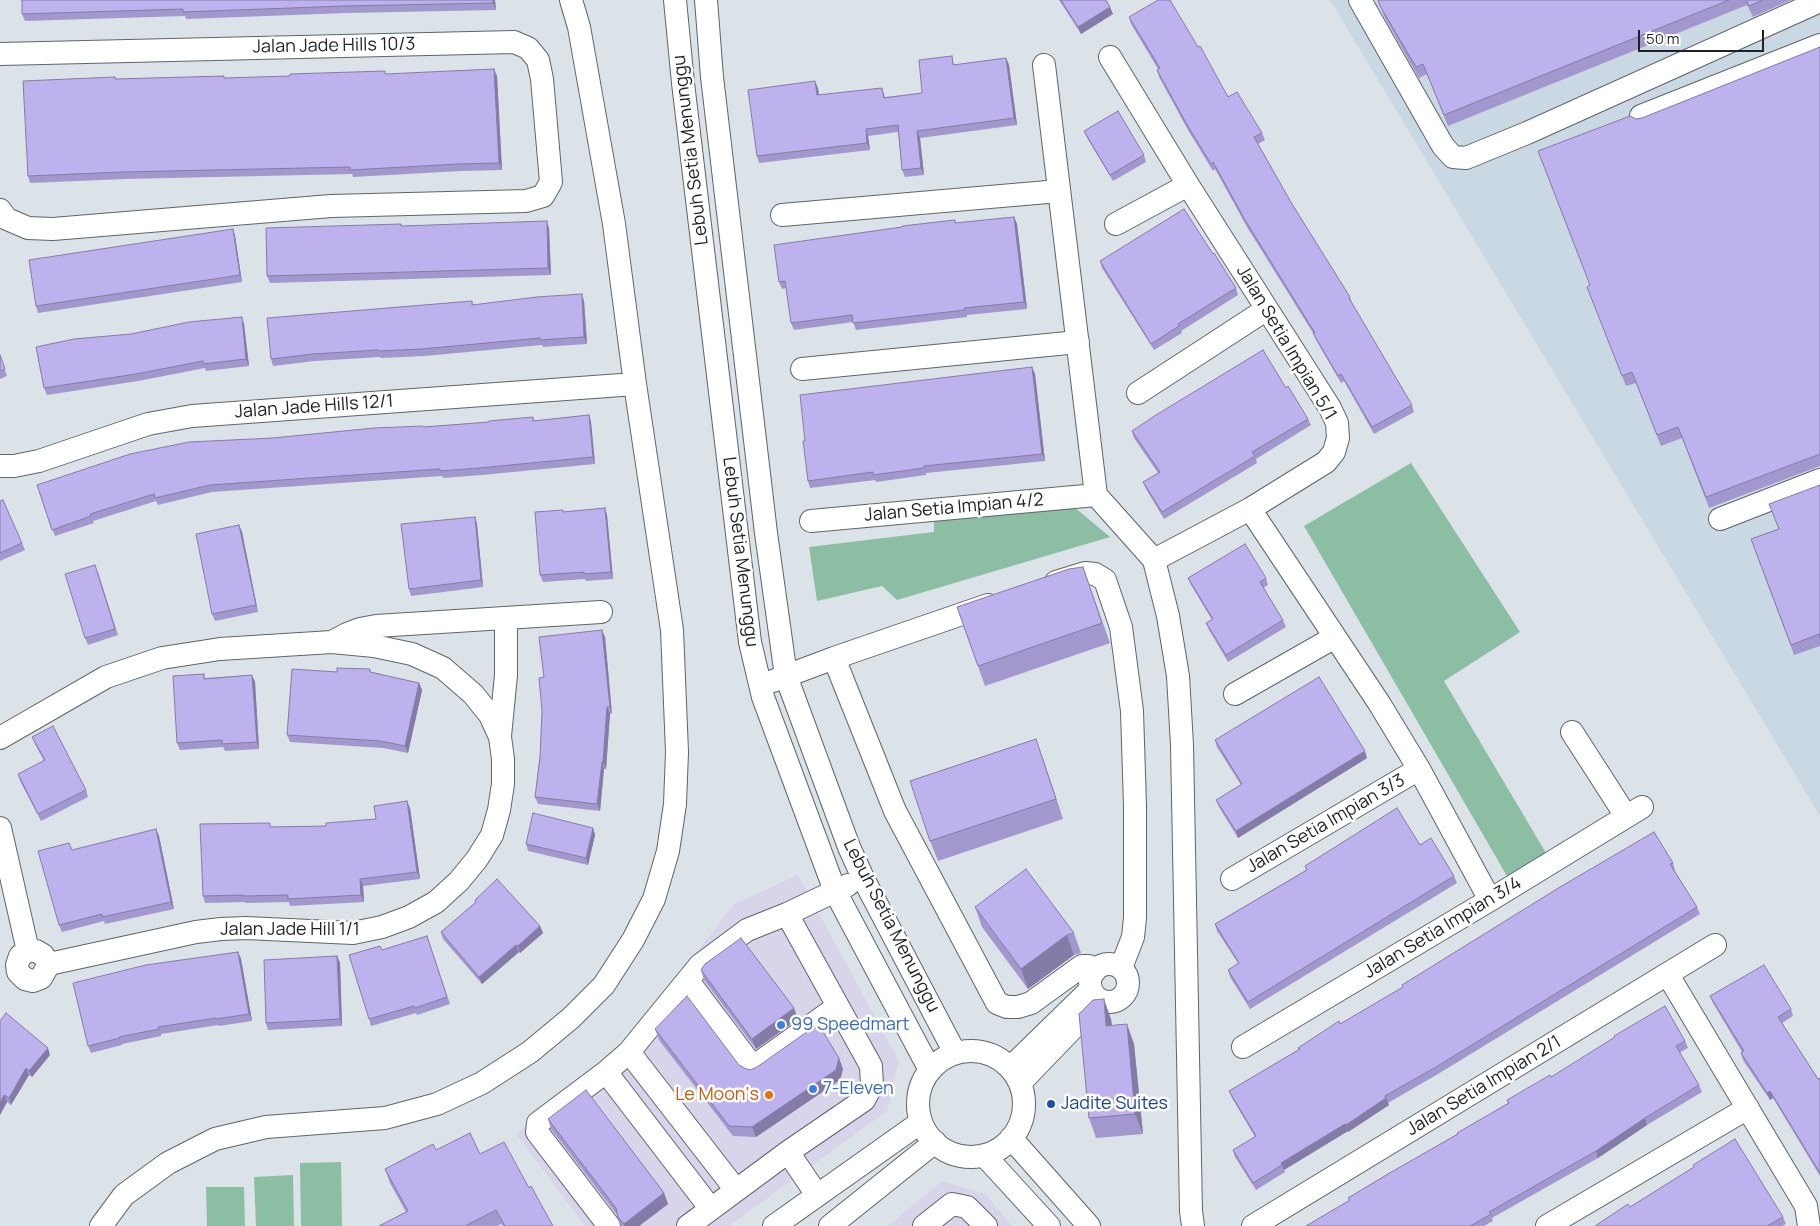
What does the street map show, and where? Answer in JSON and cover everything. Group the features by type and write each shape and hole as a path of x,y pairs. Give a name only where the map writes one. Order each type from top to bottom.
{"street":[{"path":"101,1226 124,1195 168,1163 215,1139 266,1127 385,1118 437,1104 482,1083 530,1052 572,1018 604,985 634,940 654,899 668,851 675,804 677,752 672,630 635,384 614,224 579,27 571,0"},
{"name":"Lebuh Setia Menunggu","path":"675,0 682,83 750,642 760,686 835,892 930,1070"},
{"name":"Lebuh Setia Menunggu","path":"706,0 713,83 766,533 786,676 849,847 863,878 955,1053"},
{"path":"1360,0 1443,146 1454,157 1466,158 1527,133 1820,1"},
{"name":"Jalan Jade Hills 10/3","path":"0,54 514,42 528,48 538,60 542,79 551,182 543,196 526,201 331,206 53,229 28,228 7,219 0,210"},
{"path":"1641,116 1820,45"},
{"name":"Jalan Setia Impian 5/1","path":"1110,57 1188,185 1330,408 1337,423 1338,438 1334,452 1326,462 1250,509 1154,560"},
{"path":"1044,65 1096,495 1154,560 1168,616 1179,686 1182,745 1192,1226"},
{"path":"682,83 713,83"},
{"path":"1116,224 1188,185"},
{"path":"782,215 1059,191"},
{"path":"1138,393 1267,309"},
{"path":"802,370 1078,342"},
{"name":"Jalan Jade Hills 12/1","path":"0,466 14,466 39,461 148,424 192,416 635,384"},
{"path":"1720,519 1820,480"},
{"name":"Jalan Setia Impian 4/2","path":"811,521 1096,495"},
{"path":"1250,509 1379,703 1419,769 1490,900"},
{"path":"1035,589 1079,574 1096,574 1105,580 1121,627 1132,711 1135,806 1135,918 1133,937 1121,968"},
{"path":"760,686 834,658 1007,599"},
{"path":"0,738 106,677 162,658 220,649 332,642 354,631 376,626 601,612"},
{"path":"500,737 506,675 506,618"},
{"path":"1235,694 1335,637"},
{"name":"Jalan Jade Hill 1/1","path":"49,964 196,932 246,928 353,933 382,927 409,917 436,902 459,881 477,859 492,835 499,810 503,784 503,759 500,737 490,715 473,694 442,668 412,654 374,646 332,642"},
{"path":"834,658 895,811 997,1003 1007,1007 1018,1007 1031,1003 1082,966 1089,966 1096,986 1113,1001 1124,995 1128,978 1121,968 1110,964 1099,967 1096,986 1015,1076"},
{"name":"Jalan Setia Impian 3/4","path":"1243,1047 1490,900 1634,811 1572,732"},
{"name":"Jalan Setia Impian 3/3","path":"1232,879 1419,769"},
{"path":"0,828 28,951"},
{"path":"609,1226 537,1132 538,1124 629,1052 700,965 747,930 787,914 863,878"},
{"path":"688,1226 788,1152 864,1100 872,1085 871,1066 787,914"},
{"name":"Jalan Setia Impian 2/1","path":"1253,1226 1715,945"},
{"path":"28,951 36,951 43,955 49,964 41,978 33,981 9,975 20,956 28,951"},
{"path":"1668,975 1806,1206 1809,1226"},
{"path":"688,981 754,1067 837,1007"},
{"path":"970,1051 985,1053 998,1059 1015,1076 1023,1097 1023,1112 1019,1126 1011,1138 999,1148 984,1155 967,1156 949,1152 934,1142 920,1122 918,1108 918,1094 922,1081 930,1070 941,1059 955,1053 970,1051"},
{"path":"629,1052 736,1190"},
{"path":"606,1072 711,1209"},
{"path":"1547,1226 1748,1108"},
{"path":"774,1226 920,1122"},
{"path":"1011,1138 1089,1226"},
{"path":"830,1226 934,1142"},
{"path":"788,1152 817,1195"},
{"path":"984,1155 1049,1226"},
{"path":"924,1226 938,1213 952,1204 967,1207 986,1226"}],"shaded area":[{"path":"1330,0 1820,0 1820,816"},
{"path":"798,875 899,1061 887,1111 729,1226 585,1226 516,1134 630,1041 734,904"},
{"path":"942,1181 985,1194 1012,1226 888,1226"}],"green space":[{"path":"1411,463 1520,632 1444,681 1546,853 1507,876 1304,526"},
{"path":"1074,507 1110,537 897,600 882,586 817,601 809,547 934,532 934,520"},
{"path":"341,1162 342,1226 301,1226 300,1163"},
{"path":"293,1175 294,1226 256,1226 254,1177"},
{"path":"206,1187 244,1187 245,1226 207,1226"}],"building":[{"path":"22,0 493,0 493,3 183,12 183,9 22,14"},
{"path":"1061,0 1106,0 1110,7 1078,27"},
{"path":"1158,0 1170,0 1198,47 1200,46 1228,97 1237,92 1262,133 1254,137 1412,405 1372,427 1341,374 1338,376 1313,333 1315,333 1245,220 1213,162 1211,164 1186,123 1157,70 1160,68 1129,17"},
{"path":"1378,0 1729,0 1444,115 1423,64 1416,67"},
{"path":"1746,0 1763,0 1749,6"},
{"path":"1820,47 1820,454 1706,497 1678,427 1657,435 1632,372 1622,376 1587,287 1590,285 1538,151 1630,116 1636,119 1642,118"},
{"path":"952,56 953,65 1006,58 1014,118 917,131 921,168 902,170 898,125 866,129 867,143 757,156 748,90 815,81 817,95 882,88 884,98 922,93 919,60"},
{"path":"494,69 499,163 350,170 350,167 28,176 23,81 115,77 115,79 224,76 224,78 385,71 385,74"},
{"path":"1118,111 1144,155 1110,175 1084,131"},
{"path":"1184,209 1236,288 1178,324 1179,326 1151,344 1100,261"},
{"path":"1014,217 1024,302 853,323 852,315 791,323 785,281 779,282 774,245 902,226 955,220 955,223"},
{"path":"547,221 548,268 267,276 266,228"},
{"path":"233,229 240,275 36,306 29,260"},
{"path":"582,294 584,337 540,340 540,338 422,349 313,354 271,359 267,318 472,301 472,305"},
{"path":"242,317 246,359 203,364 203,361 136,374 44,388 36,347 74,339 131,334 189,322"},
{"path":"1263,350 1308,419 1252,452 1255,456 1162,512 1143,482 1160,472 1132,431"},
{"path":"0,355 5,369 0,371"},
{"path":"1032,367 1042,454 924,466 924,468 873,475 873,472 808,481 800,395"},
{"path":"589,415 593,457 440,471 440,469 210,485 155,498 154,494 90,514 91,516 52,530 37,485 130,454 189,442 273,438 374,428 424,427 533,417 533,421"},
{"path":"1820,485 1820,638 1819,634 1791,645 1751,539 1779,529 1769,504"},
{"path":"3,500 22,543 0,553 0,501"},
{"path":"605,508 611,572 540,575 535,512 563,510 563,512"},
{"path":"475,517 481,580 409,589 401,524"},
{"path":"239,525 256,605 212,614 196,534"},
{"path":"1245,544 1266,578 1260,582 1283,620 1226,655 1206,623 1213,619 1188,578"},
{"path":"95,565 115,629 85,638 65,574"},
{"path":"1083,567 1102,623 978,666 957,607 1069,569"},
{"path":"602,630 610,707 607,707 603,762 597,804 535,797 540,757 542,711 539,678 544,677 539,637"},
{"path":"337,668 370,669 370,672 419,683 405,746 380,741 287,735 292,669 337,672"},
{"path":"204,674 204,679 252,675 257,742 222,744 222,740 177,743 173,676"},
{"path":"1319,677 1365,751 1236,831 1216,800 1242,784 1215,740"},
{"path":"53,726 86,790 38,814 18,774 45,760 32,737"},
{"path":"1036,739 1056,799 930,841 910,781"},
{"path":"407,801 417,872 360,879 361,895 288,899 288,895 203,896 200,824 270,823 270,827 326,826 326,823 376,819 374,806"},
{"path":"1397,808 1420,845 1431,838 1454,876 1248,1002 1228,970 1239,963 1215,924 1307,870 1305,866"},
{"path":"533,813 593,828 586,858 526,844"},
{"path":"156,829 171,902 102,917 102,914 59,925 38,851 69,843 72,850"},
{"path":"1654,832 1673,863 1670,864 1697,907 1436,1067 1385,1096 1386,1098 1346,1125 1281,1163 1282,1165 1253,1183 1233,1150 1256,1136 1229,1091 1300,1049 1298,1048 1339,1021 1340,1024 1403,987 1402,985 1560,887"},
{"path":"1026,869 1074,933 1067,935 1021,969 975,907"},
{"path":"497,879 540,926 479,977 441,932 476,902 475,900"},
{"path":"427,936 447,997 415,1008 414,1006 369,1019 349,955 380,946 382,950"},
{"path":"741,938 794,1008 752,1039 701,970 705,964"},
{"path":"238,952 249,1014 158,1027 159,1029 119,1037 88,1046 73,983 146,965"},
{"path":"337,956 340,1019 266,1023 264,960"},
{"path":"1764,965 1791,1009 1778,1017 1818,1079 1820,1078 1820,1173 1770,1091 1767,1093 1741,1053 1744,1051 1710,996"},
{"path":"687,996 739,1065 744,1068 750,1070 757,1067 818,1024 839,1058 836,1070 752,1127 729,1126 655,1029"},
{"path":"1104,999 1106,1026 1127,1024 1135,1114 1089,1118 1079,1014 1093,1000"},
{"path":"1665,1006 1685,1041 1676,1046 1699,1085 1596,1151 1489,1212 1491,1214 1470,1226 1306,1226 1350,1200 1348,1198 1509,1103 1507,1100 1550,1075 1551,1077"},
{"path":"6,1013 48,1048 29,1071 26,1068 9,1098 4,1095 0,1103 0,1021"},
{"path":"586,1090 664,1193 624,1224 618,1217 616,1208 548,1119"},
{"path":"470,1133 480,1154 504,1142 529,1188 531,1186 553,1226 505,1226 496,1210 465,1226 379,1226 408,1211 385,1169 433,1144 436,1150"},
{"path":"1735,1139 1783,1217 1767,1226 1595,1226 1628,1204 1630,1207"}],"place":[{"name":"99 Speedmart","path":"781,1025"},
{"name":"7-Eleven","path":"813,1089"},
{"name":"Le Moon‘s","path":"769,1095"},
{"name":"Jadite Suites","path":"1051,1104"}]}
